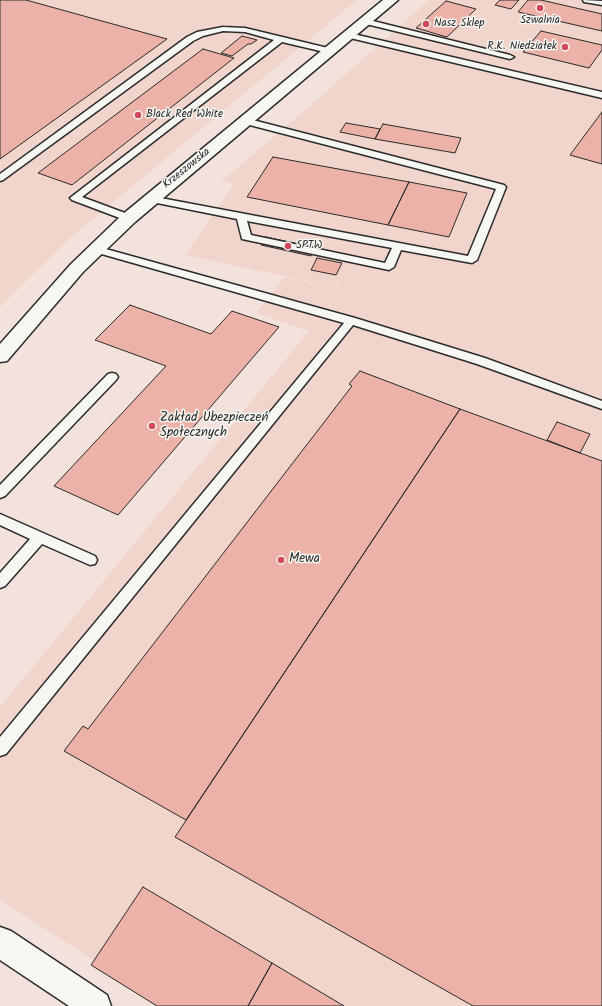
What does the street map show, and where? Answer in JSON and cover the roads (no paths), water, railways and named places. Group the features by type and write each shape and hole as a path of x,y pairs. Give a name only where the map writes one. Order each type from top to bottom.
{"main road":[{"name":"Krzeszowska","path":"0,356 60,287 96,249 129,218 391,0"},
{"path":"0,942 96,1006"}],"lane":[{"path":"365,21 510,57"},
{"path":"0,178 190,39 211,30 234,29 329,52"},
{"path":"349,35 602,96"},
{"path":"129,218 75,198 280,39"},
{"path":"150,199 472,260 500,187 245,122"},
{"path":"241,217 246,237 389,267 398,246"},
{"path":"96,249 351,321 481,361 602,405"},
{"path":"0,749 351,321"},
{"path":"0,493 112,377"},
{"path":"0,519 90,560"},
{"path":"0,582 40,537"}],"place":[{"name":"Szwalnia","path":"540,8"},
{"name":"Nasz Sklep","path":"426,24"},
{"name":"R.K. Niedziałek","path":"565,47"},
{"name":"Black Red White","path":"138,115"},
{"name":"SPTW","path":"288,246"},
{"name":"Zakład Ubezpieczeń Społecznych","path":"152,426"},
{"name":"Mewa","path":"281,560"}]}
